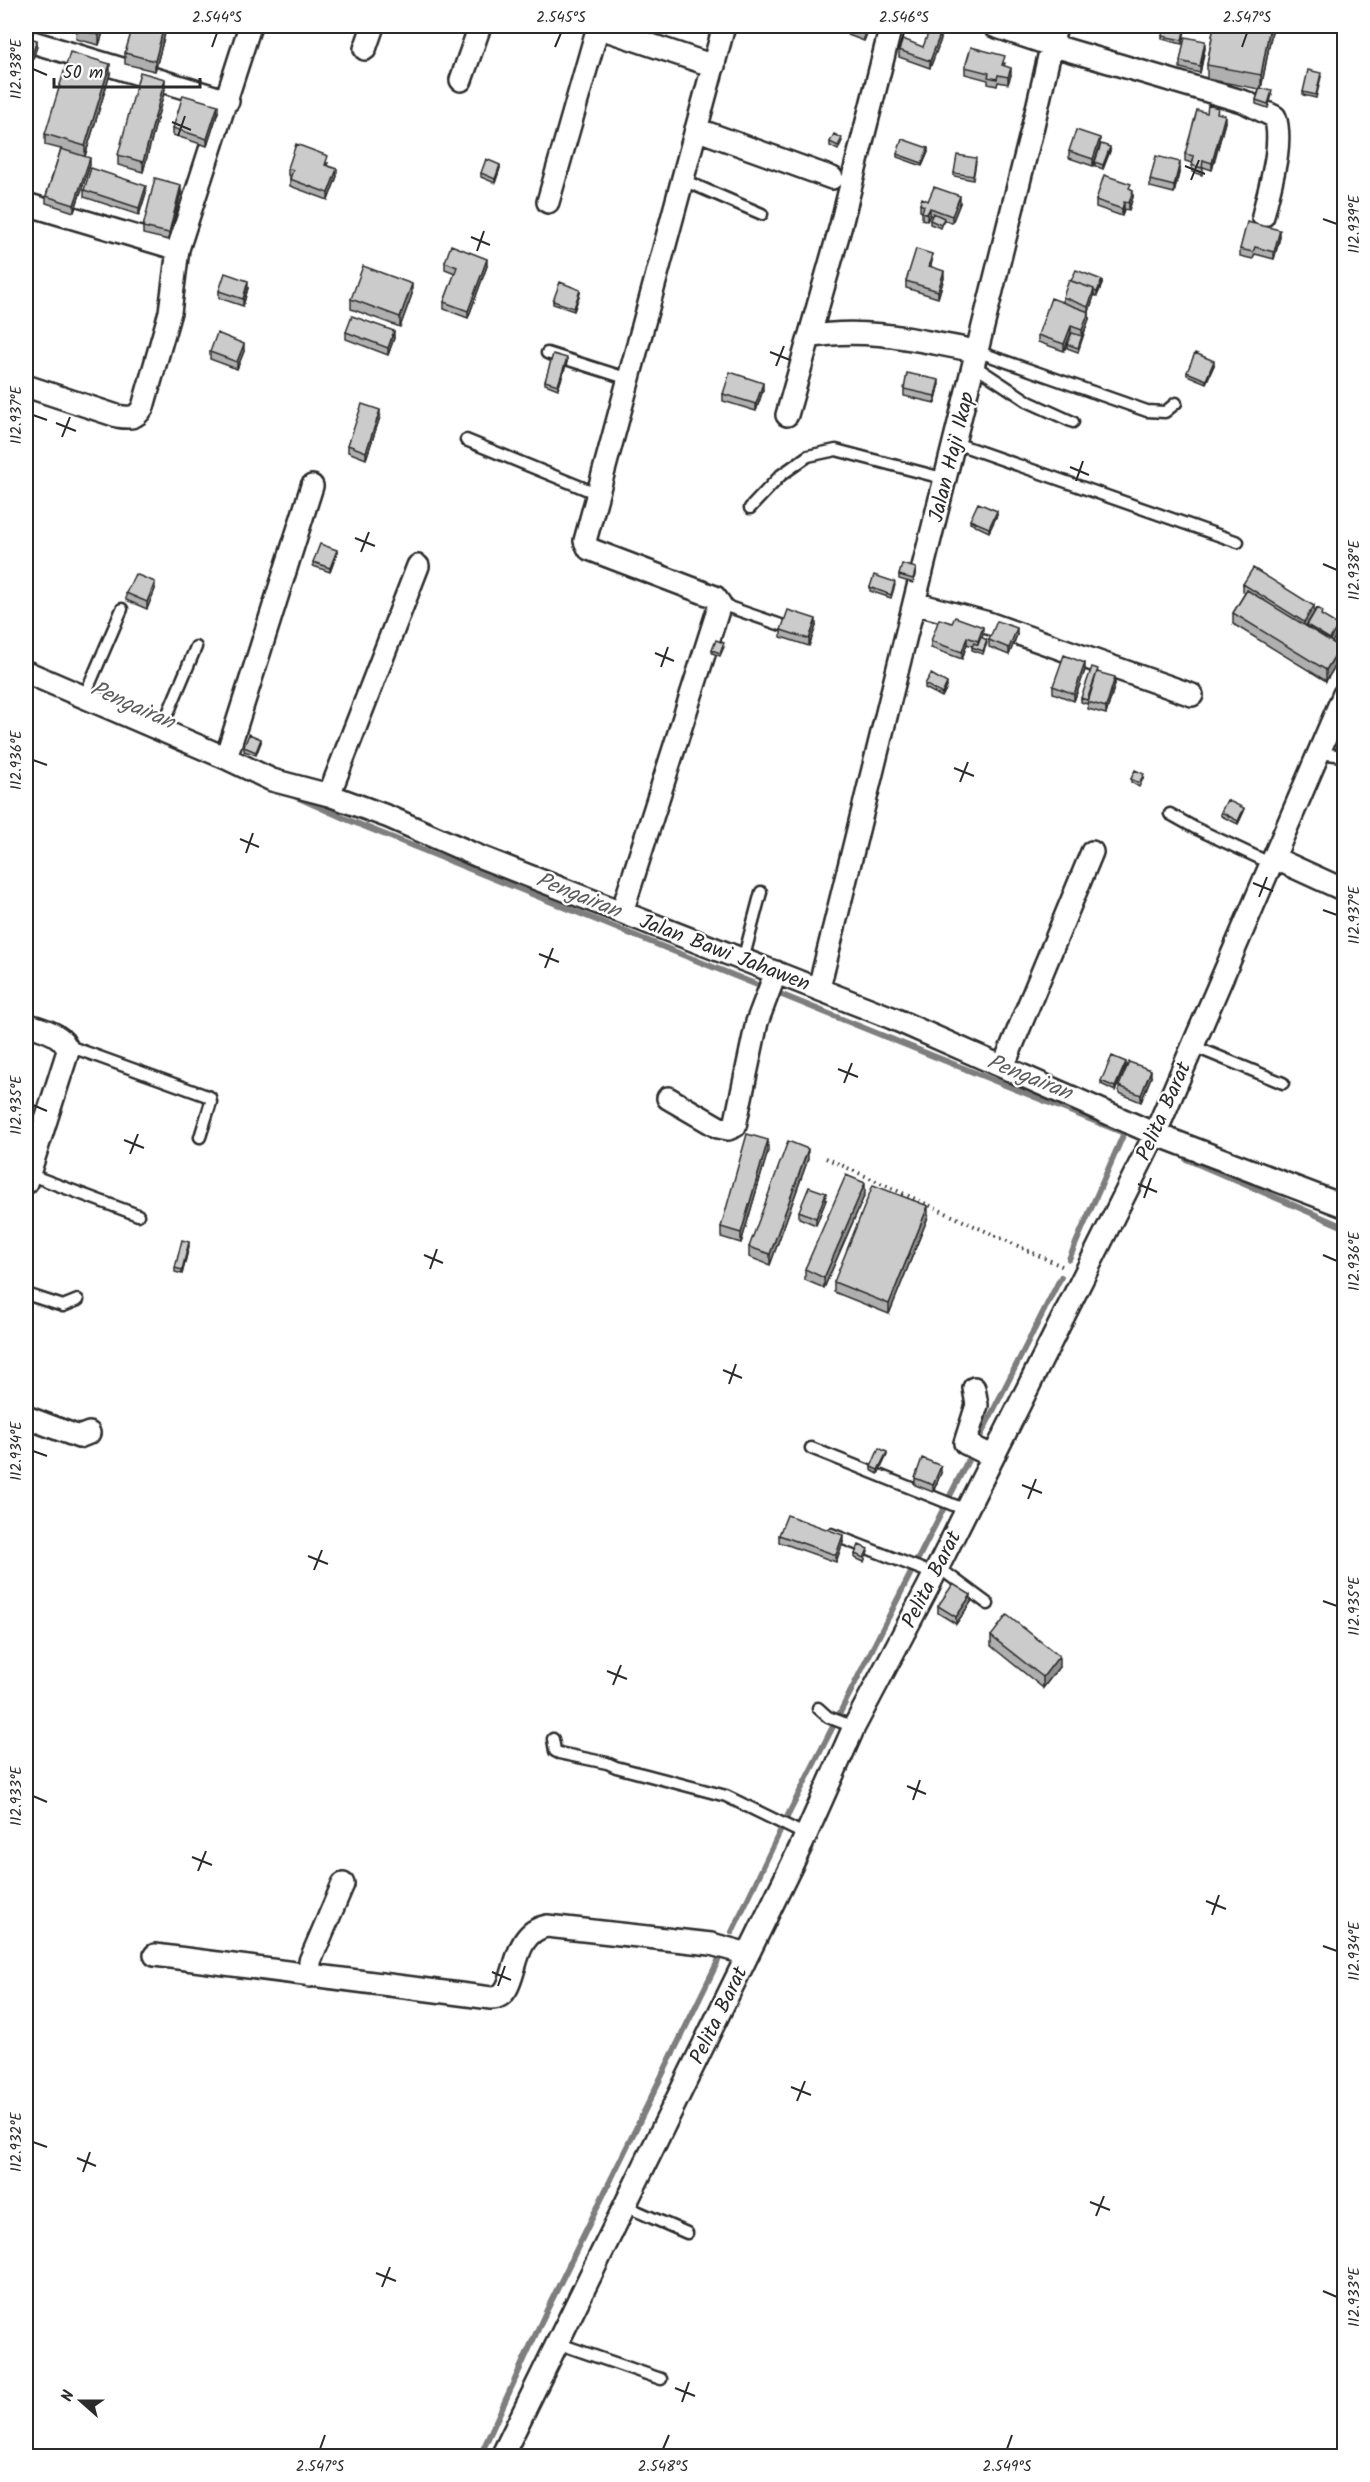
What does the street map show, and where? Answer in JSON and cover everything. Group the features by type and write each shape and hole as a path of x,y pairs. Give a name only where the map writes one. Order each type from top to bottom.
{"street":[{"path":"26,386 117,417 130,418 138,415 150,388 170,312 178,249 228,101 250,26"},
{"path":"366,49 373,26"},
{"path":"461,80 480,26"},
{"path":"548,202 596,26 714,66"},
{"path":"622,912 720,604 715,597 587,548 585,541 724,26"},
{"path":"787,415 891,26"},
{"path":"994,26 1054,35 1245,102 1275,117 1279,130 1277,147 1263,216"},
{"name":"Jalan Haji Ikap","path":"819,988 1054,35"},
{"path":"26,40 228,101"},
{"path":"696,129 832,178"},
{"path":"26,204 178,249"},
{"path":"809,337 827,333 871,333 974,358"},
{"path":"226,758 312,486"},
{"path":"329,795 418,566"},
{"path":"914,603 988,623 1192,694"},
{"name":"Jalan Bawi Jahawen","path":"26,672 272,780 329,795 389,817 478,856 819,988 1155,1134 1344,1206"},
{"name":"Pelita Barat","path":"502,2457 806,1835 854,1727 936,1570 1155,1134 1344,694"},
{"path":"1004,1067 1092,852"},
{"path":"1273,861 1344,890"},
{"path":"668,1098 718,1127 728,1129 735,1126 757,1022 776,972"},
{"path":"26,1024 49,1032 66,1045 68,1051 27,1179"},
{"path":"974,1388 977,1404 965,1443 992,1456"},
{"path":"26,1417 79,1437 89,1433"},
{"path":"310,1976 310,1961 342,1884"},
{"path":"155,1955 497,1998 506,1991 524,1940 530,1932 547,1926 711,1944 748,1954"}],"lane":[{"path":"682,180 762,213"},
{"path":"548,353 629,379"},
{"path":"974,358 1147,411 1165,412 1176,403"},
{"path":"974,358 1029,402 1074,422"},
{"path":"466,440 598,494"},
{"path":"955,443 1238,542"},
{"path":"750,508 781,475 808,456 836,450 946,479"},
{"path":"720,604 781,625"},
{"path":"84,697 122,609"},
{"path":"161,730 196,647"},
{"path":"1319,753 1344,756"},
{"path":"1170,814 1195,828 1273,861"},
{"path":"743,960 760,891"},
{"path":"66,1045 210,1097 211,1102 200,1137"},
{"path":"1193,1046 1283,1083"},
{"path":"27,1179 138,1215"},
{"path":"26,1294 63,1306 78,1300"},
{"path":"811,1448 966,1510"},
{"path":"817,1529 936,1570 988,1604"},
{"path":"818,1708 828,1717 854,1727"},
{"path":"553,1739 555,1751 559,1753 606,1762 616,1767 726,1796 806,1835"},
{"path":"625,2206 687,2233"},
{"path":"557,2343 661,2379"}],"path":[{"path":"826,1158 1083,1276"}],"building":[{"path":"77,26 102,26 99,35 76,29"},
{"path":"133,26 164,26 155,61 125,53"},
{"path":"849,26 867,26 864,34 848,28"},
{"path":"1164,26 1185,27 1182,40 1162,36"},
{"path":"1214,26 1270,26 1261,75 1207,65"},
{"path":"930,28 941,32 930,61 899,50 903,39 923,47"},
{"path":"26,37 37,40 26,73"},
{"path":"1185,37 1205,41 1200,66 1180,61"},
{"path":"971,47 1005,56 1002,65 1011,68 1008,77 998,75 997,79 988,77 989,73 965,67"},
{"path":"70,52 110,64 85,146 45,134"},
{"path":"1308,70 1321,73 1316,95 1303,92"},
{"path":"140,72 165,79 143,162 118,155"},
{"path":"1260,88 1272,91 1268,104 1256,100"},
{"path":"183,95 218,105 207,139 173,128"},
{"path":"1208,105 1218,108 1217,113 1225,115 1212,163 1203,160 1202,168 1192,165 1194,156 1185,154 1197,110 1207,113"},
{"path":"1076,130 1100,138 1093,159 1069,151"},
{"path":"834,134 842,138 838,146 830,142"},
{"path":"902,139 928,148 922,163 897,154"},
{"path":"296,144 328,156 325,165 337,169 328,193 290,179 293,170 288,168"},
{"path":"1101,144 1110,147 1103,165 1095,162"},
{"path":"61,149 90,158 74,205 46,196"},
{"path":"957,155 976,158 973,176 954,173"},
{"path":"1156,156 1180,162 1174,186 1150,180"},
{"path":"486,159 500,165 495,179 481,173"},
{"path":"91,168 146,186 139,208 84,190"},
{"path":"1104,175 1131,184 1129,188 1133,190 1129,203 1124,202 1122,209 1096,200"},
{"path":"155,178 181,185 169,233 143,227"},
{"path":"934,187 960,196 952,216 930,208 927,214 922,212 924,206 920,204 922,198 928,201"},
{"path":"933,213 944,218 941,225 930,220"},
{"path":"1247,222 1280,230 1274,252 1255,247 1253,252 1240,249"},
{"path":"451,245 487,259 468,311 444,302 457,267 445,262"},
{"path":"916,249 932,254 929,266 944,271 938,291 906,281"},
{"path":"363,266 412,284 400,317 351,299"},
{"path":"1076,270 1102,280 1097,292 1071,281"},
{"path":"225,273 248,281 243,299 219,291"},
{"path":"1069,280 1094,289 1088,307 1063,297"},
{"path":"560,282 580,290 574,308 553,301"},
{"path":"1051,298 1089,312 1082,330 1071,326 1064,344 1038,335"},
{"path":"352,316 394,331 388,348 346,332"},
{"path":"217,333 244,344 237,362 210,352"},
{"path":"1072,333 1082,336 1078,348 1067,344"},
{"path":"1195,353 1214,361 1206,380 1187,372"},
{"path":"553,354 567,358 558,385 545,381"},
{"path":"730,372 763,383 756,404 723,394"},
{"path":"907,373 939,380 935,396 904,389"},
{"path":"362,404 380,410 366,452 348,445"},
{"path":"978,503 997,511 989,528 970,520"},
{"path":"320,544 337,550 330,568 313,562"},
{"path":"902,564 916,568 913,579 899,575"},
{"path":"1253,568 1314,606 1304,622 1243,584"},
{"path":"135,574 155,582 147,602 126,593"},
{"path":"874,575 895,582 891,595 870,587"},
{"path":"1247,590 1340,647 1326,670 1233,613"},
{"path":"1317,608 1323,611 1321,615 1338,625 1330,639 1307,625"},
{"path":"788,610 816,619 809,639 781,630"},
{"path":"955,617 983,627 978,641 967,637 962,652 931,641 939,619 952,623"},
{"path":"997,621 1017,628 1009,648 989,640"},
{"path":"981,637 987,640 983,651 972,647 974,643 978,645"},
{"path":"716,640 724,643 720,653 712,650"},
{"path":"1064,655 1085,663 1074,694 1053,686"},
{"path":"1092,667 1098,669 1087,700 1081,698"},
{"path":"1097,672 1115,677 1106,707 1088,702"},
{"path":"931,674 947,683 942,694 925,684"},
{"path":"249,734 261,739 256,752 244,747"},
{"path":"1135,770 1144,774 1139,783 1131,779"},
{"path":"1227,800 1244,808 1238,821 1221,812"},
{"path":"1112,1056 1126,1062 1115,1087 1101,1081"},
{"path":"1129,1062 1151,1070 1141,1095 1119,1086"},
{"path":"747,1134 768,1140 741,1233 721,1227"},
{"path":"788,1141 808,1149 770,1254 749,1247"},
{"path":"846,1175 865,1183 824,1278 805,1269"},
{"path":"873,1185 928,1206 889,1304 834,1282"},
{"path":"809,1187 826,1193 816,1218 799,1211"},
{"path":"182,1240 189,1242 182,1270 175,1268"},
{"path":"879,1448 887,1452 878,1470 871,1467"},
{"path":"922,1458 941,1466 933,1485 915,1478"},
{"path":"787,1515 843,1535 836,1555 779,1535"},
{"path":"859,1545 868,1549 864,1558 855,1554"},
{"path":"953,1584 971,1595 956,1617 938,1606"},
{"path":"1007,1615 1059,1656 1043,1677 991,1636"}],"waterway":[{"name":"Pengairan","path":"292,795 346,819 1124,1133 1069,1259"},
{"name":"Pengairan","path":"1186,1159 1344,1227"},
{"path":"732,1932 785,1821 1061,1277"},
{"path":"480,2456 544,2316 718,1961"}]}
